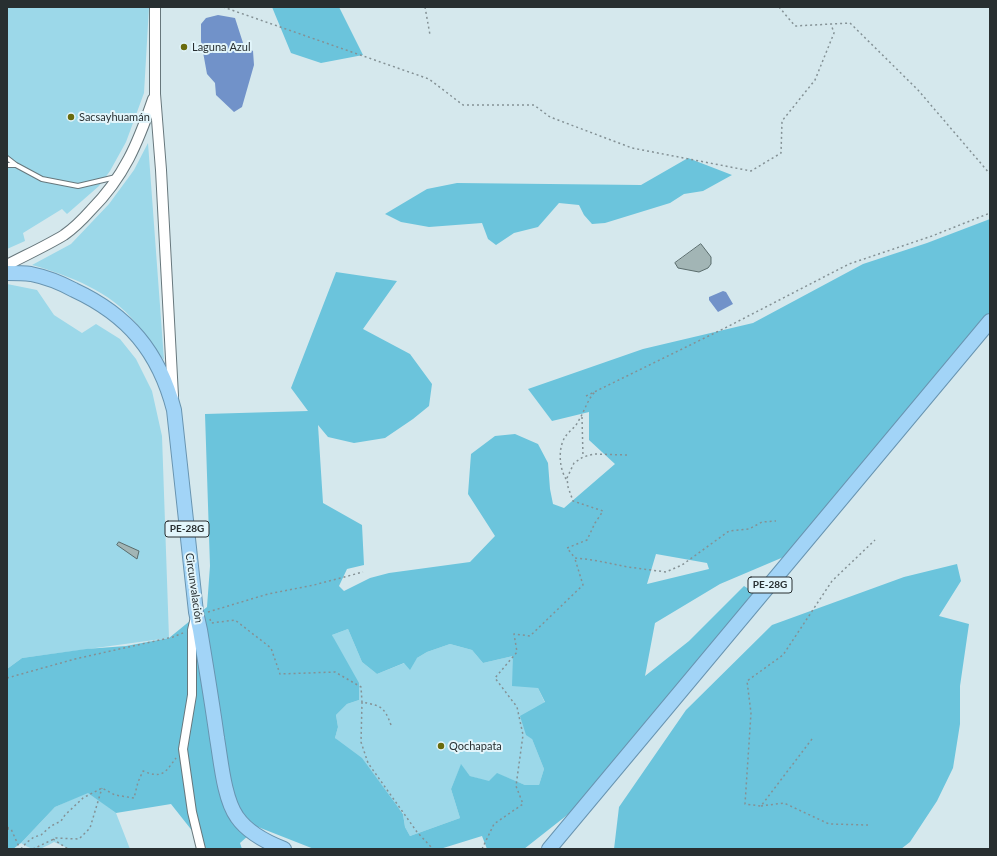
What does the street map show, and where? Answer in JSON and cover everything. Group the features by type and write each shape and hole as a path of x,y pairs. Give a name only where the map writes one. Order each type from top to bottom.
{"highway":[{"name":"Circunvalación","path":"7,272 31,274 49,279 88,296 104,305 138,336 157,365 167,388 174,410 202,612 200,630 222,770 228,797 236,816 248,831 284,849"},
{"name":"PE-28G","path":"549,849 990,321"}],"street":[{"path":"156,7 155,94 174,410"},
{"path":"7,265 64,234 84,218 106,195 119,176 138,140 155,94"},
{"path":"201,849 192,812 183,748 192,695 192,630 202,612"}],"lane":[{"path":"7,158 16,166 42,179 78,186 119,176"},
{"path":"7,165 16,166"}],"path":[{"path":"223,7 429,80 463,105 534,105 550,117 632,148 751,170 781,153 782,121 815,80 834,33 831,24"},
{"path":"425,7 430,35"},
{"path":"779,7 795,26 850,23 918,90 990,174"},
{"path":"586,396 727,327 849,264 932,236 990,213"},
{"path":"567,480 562,473 561,448 565,437 575,427 592,395 598,389"},
{"path":"582,415 583,457"},
{"path":"482,849 494,824 524,804 516,786 523,736 517,707 495,678 517,652 514,634 530,636 583,585 575,558 567,548 587,540 595,523 603,511 574,501 568,487 567,478 574,463 583,457 594,454 627,455"},
{"path":"575,558 666,572 682,565 729,531 749,529 762,522 776,521"},
{"path":"868,825 829,824 784,803 761,806 744,804 751,713 747,681 783,655 832,581 875,540"},
{"path":"363,572 314,585 268,594 202,612 212,623 235,620 271,648 280,674 335,672 362,687 362,742 368,762 417,832 433,849"},
{"path":"7,678 75,659 173,637 192,630"},
{"path":"362,702 376,705 385,710 390,725"},
{"path":"761,806 812,739"},
{"path":"102,788 115,795 134,798 138,782 143,771 159,775 164,774 170,768 183,748"},
{"path":"33,849 56,838 78,839 90,828 102,788"},
{"path":"7,826 11,829 21,849 34,836 41,835 61,821 65,815 83,798 102,788"},
{"path":"7,830 11,829"},
{"path":"53,839 68,849"}],"shaded area":[{"name":"Sacsayhuamán","path":"7,7 149,7 144,93 126,142 110,171 99,186 67,214 62,209 23,233 25,241 7,249"},
{"path":"272,7 339,7 363,55 321,63 291,53"},
{"path":"218,15 235,18 244,46 253,51 254,65 242,107 234,112 216,95 215,83 207,74 201,41 201,24 206,18"},
{"path":"148,143 164,360 140,327 126,312 102,293 61,274 32,265 71,244 109,204 134,170"},
{"path":"688,158 732,175 703,191 684,194 670,203 605,223 592,224 584,215 579,205 559,203 538,227 514,233 496,245 488,239 482,223 429,227 401,222 385,214 427,189 457,183 641,185"},
{"path":"990,219 990,317 786,556 720,584 655,623 645,676 689,641 744,586 755,593 585,801 524,849 487,849 482,836 440,849 314,849 258,827 240,843 242,849 208,849 171,804 116,813 88,793 55,807 21,843 13,849 7,849 7,669 22,658 86,649 126,646 169,638 207,607 210,566 205,414 308,411 291,388 336,272 397,281 363,329 410,354 432,384 429,406 385,438 354,443 328,437 318,425 323,503 362,525 364,565 347,569 339,586 344,591 370,578 389,573 470,562 495,536 468,494 471,454 495,436 515,434 538,444 548,463 553,504 564,508 615,464 589,440 589,412 552,421 528,389 643,349 753,323 863,264 927,243","holes":["656,554 707,563 709,569 647,584","348,629 362,662 377,674 404,663 410,670 417,658 427,652 450,644 472,650 483,663 513,656 512,686 538,688 545,702 520,716 526,735 532,739 544,769 539,785 525,785 497,773 489,781 470,776 461,764 451,789 460,818 410,836 405,827 403,814 362,758 335,738 338,727 336,715 347,704 359,700 359,683 332,635"]},
{"path":"7,284 37,290 54,315 82,333 96,324 120,339 136,359 152,391 162,436 169,638 22,658 7,669"},
{"path":"723,291 726,292 733,304 718,312 709,300 709,297"},
{"path":"957,564 961,581 939,616 969,624 960,686 960,724 953,768 937,801 910,842 901,849 614,849 619,807 686,710 772,625 904,577"},
{"path":"348,629 362,662 377,674 417,658 427,652 450,644 472,650 483,663 513,656 538,688 545,703 532,739 544,769 539,785 525,785 498,774 489,782 470,776 461,765 451,789 460,818 410,836 405,827 403,813 335,738 338,727 336,715 347,704 359,700 332,635"},
{"path":"88,792 116,813 130,849 70,849 54,842 45,847 34,849 21,843 55,807"}],"building":[{"path":"701,244 711,257 711,264 708,268 699,272 678,268 675,263"},
{"path":"119,542 139,551 137,559 117,545"}],"place":[{"name":"Laguna Azul","path":"184,47"},
{"name":"Sacsayhuamán","path":"71,117"},
{"name":"Qochapata","path":"441,746"}]}
